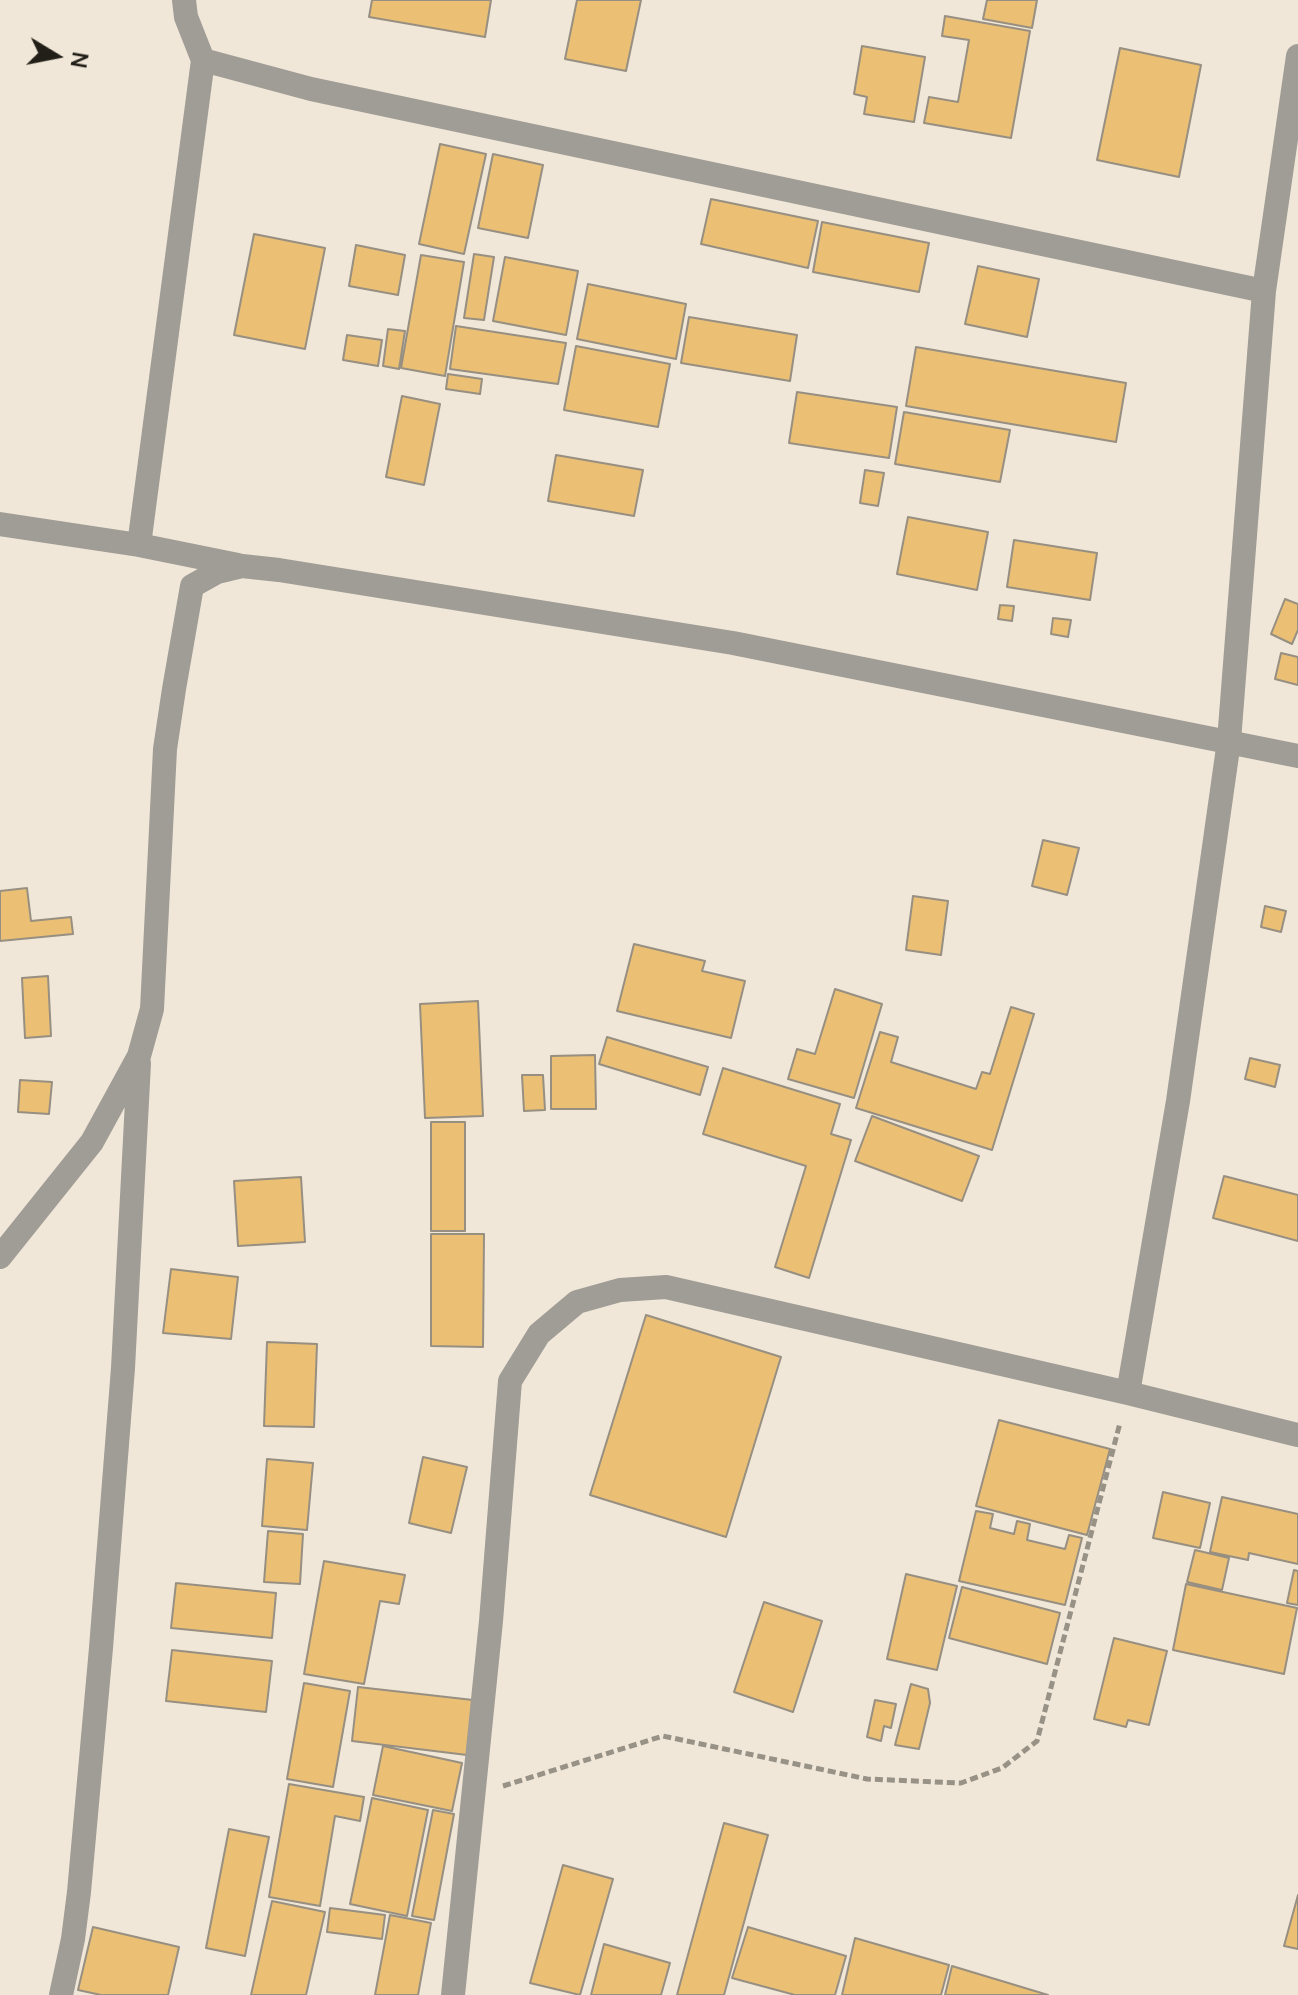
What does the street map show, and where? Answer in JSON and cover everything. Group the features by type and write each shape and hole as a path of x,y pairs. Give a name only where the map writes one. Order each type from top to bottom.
{"street":[{"path":"139,545 203,60 186,17 184,0"},
{"path":"1128,1393 1178,1101 1229,741 1264,291 1298,56"},
{"path":"203,60 311,89 1264,291"},
{"path":"0,524 139,545 242,566 733,643 1298,756"},
{"path":"61,1995 79,1892 101,1648 123,1368 139,1056 152,1009 165,749 192,586 217,572 242,566"},
{"path":"0,1257 92,1142 139,1056"},
{"path":"453,1995 475,1795 510,1381 539,1334 577,1302 620,1290 666,1287 1298,1435"}],"path":[{"path":"475,1795 663,1736 867,1779 961,1783 1002,1768 1037,1741 1128,1393"}],"building":[{"path":"372,0 491,0 485,37 369,17"},
{"path":"577,0 641,0 626,71 565,59"},
{"path":"987,0 1037,0 1032,28 983,19"},
{"path":"945,16 1030,31 1011,138 924,123 929,97 958,102 969,40 942,36"},
{"path":"862,46 925,57 914,122 864,114 867,97 854,94"},
{"path":"1120,48 1201,65 1179,177 1097,160"},
{"path":"440,144 486,154 464,254 419,244"},
{"path":"493,154 543,165 528,238 478,228"},
{"path":"711,199 818,221 808,268 701,244"},
{"path":"822,222 929,243 919,292 813,272"},
{"path":"254,234 325,248 305,349 234,335"},
{"path":"356,245 405,255 398,295 349,286"},
{"path":"474,254 494,257 484,320 464,318"},
{"path":"421,255 464,262 445,376 401,368"},
{"path":"505,257 578,271 566,335 493,321"},
{"path":"978,266 1039,279 1027,337 965,324"},
{"path":"588,284 686,304 676,359 577,339"},
{"path":"689,317 797,335 790,381 681,363"},
{"path":"456,326 566,343 558,384 450,369"},
{"path":"388,329 405,331 399,369 383,366"},
{"path":"347,335 382,340 378,366 343,360"},
{"path":"576,346 670,364 658,427 564,410"},
{"path":"916,347 1126,383 1116,442 906,406"},
{"path":"448,374 482,379 480,394 446,389"},
{"path":"797,392 897,407 889,458 789,443"},
{"path":"402,396 440,404 424,485 386,477"},
{"path":"904,412 1010,430 1000,482 895,464"},
{"path":"556,455 643,470 634,516 548,501"},
{"path":"865,470 884,473 878,506 860,503"},
{"path":"908,517 988,532 977,590 897,574"},
{"path":"1014,540 1097,553 1090,600 1007,587"},
{"path":"1285,599 1298,604 1298,630 1292,644 1271,634"},
{"path":"1000,605 1014,606 1012,621 998,619"},
{"path":"1053,618 1071,620 1068,637 1051,634"},
{"path":"1281,653 1298,657 1298,685 1275,679"},
{"path":"1043,840 1079,848 1067,895 1032,886"},
{"path":"27,888 31,921 71,917 73,934 0,941 0,891"},
{"path":"913,896 948,901 941,955 906,950"},
{"path":"1265,906 1286,911 1281,932 1261,927"},
{"path":"634,944 705,961 702,971 745,981 731,1038 617,1011"},
{"path":"48,976 51,1036 25,1038 22,978"},
{"path":"835,989 882,1004 854,1098 788,1079 797,1049 815,1054"},
{"path":"478,1001 483,1116 425,1118 420,1004"},
{"path":"1011,1007 1034,1014 992,1150 856,1108 880,1032 898,1037 891,1062 976,1089 982,1072 990,1074"},
{"path":"607,1037 708,1067 700,1095 599,1064"},
{"path":"595,1055 596,1109 551,1109 551,1056"},
{"path":"1250,1058 1280,1065 1275,1087 1245,1079"},
{"path":"723,1068 840,1104 831,1134 851,1140 809,1278 775,1267 806,1166 703,1134"},
{"path":"522,1075 543,1075 545,1110 524,1111"},
{"path":"20,1080 52,1082 49,1114 18,1112"},
{"path":"872,1116 979,1156 962,1201 855,1161"},
{"path":"431,1122 465,1122 465,1231 431,1231"},
{"path":"1224,1176 1298,1195 1298,1241 1213,1218"},
{"path":"301,1177 305,1242 238,1246 234,1181"},
{"path":"431,1234 484,1234 483,1347 431,1346"},
{"path":"171,1269 238,1277 231,1339 163,1333"},
{"path":"646,1315 781,1357 726,1537 590,1495"},
{"path":"267,1342 317,1344 314,1427 264,1426"},
{"path":"999,1420 1110,1449 1087,1535 976,1506"},
{"path":"423,1457 467,1467 451,1533 409,1523"},
{"path":"267,1459 313,1463 307,1530 262,1526"},
{"path":"1163,1492 1210,1503 1200,1548 1153,1538"},
{"path":"1222,1497 1298,1514 1298,1564 1249,1553 1248,1560 1210,1552"},
{"path":"976,1511 993,1514 990,1528 1014,1534 1017,1521 1030,1524 1027,1540 1065,1549 1069,1535 1082,1538 1065,1605 959,1581"},
{"path":"268,1531 303,1534 300,1584 264,1582"},
{"path":"1195,1550 1229,1558 1222,1590 1187,1582"},
{"path":"324,1561 405,1575 399,1604 380,1601 364,1684 304,1674"},
{"path":"1294,1570 1298,1571 1298,1605 1287,1603"},
{"path":"906,1574 957,1586 937,1670 887,1659"},
{"path":"176,1583 276,1593 272,1638 171,1628"},
{"path":"1186,1584 1297,1608 1284,1674 1173,1650"},
{"path":"962,1587 1060,1613 1047,1664 949,1638"},
{"path":"764,1602 822,1621 793,1712 734,1692"},
{"path":"1114,1638 1167,1651 1149,1725 1128,1720 1126,1727 1094,1719"},
{"path":"172,1650 272,1661 266,1712 166,1701"},
{"path":"304,1683 350,1691 333,1787 287,1779"},
{"path":"911,1684 928,1689 930,1703 919,1749 895,1745"},
{"path":"358,1687 473,1700 467,1755 352,1741"},
{"path":"875,1700 896,1704 891,1728 884,1726 881,1741 867,1737"},
{"path":"383,1746 462,1763 452,1811 373,1795"},
{"path":"289,1784 364,1797 360,1821 335,1816 320,1906 269,1897"},
{"path":"372,1798 428,1810 407,1916 350,1904"},
{"path":"433,1810 454,1814 434,1920 412,1916"},
{"path":"724,1823 768,1835 724,1995 677,1995"},
{"path":"229,1829 269,1837 245,1956 206,1948"},
{"path":"563,1865 613,1879 580,1995 530,1983"},
{"path":"1298,1895 1298,1949 1284,1946"},
{"path":"272,1901 325,1912 306,1995 251,1995"},
{"path":"330,1908 385,1915 382,1939 327,1932"},
{"path":"390,1915 431,1923 418,1995 375,1995"},
{"path":"93,1927 179,1947 168,1995 101,1995 78,1990"},
{"path":"748,1927 846,1956 835,1995 795,1995 732,1978"},
{"path":"855,1938 949,1965 941,1995 842,1995"},
{"path":"604,1944 670,1963 661,1995 591,1995"},
{"path":"952,1966 1048,1995 945,1995"}]}
